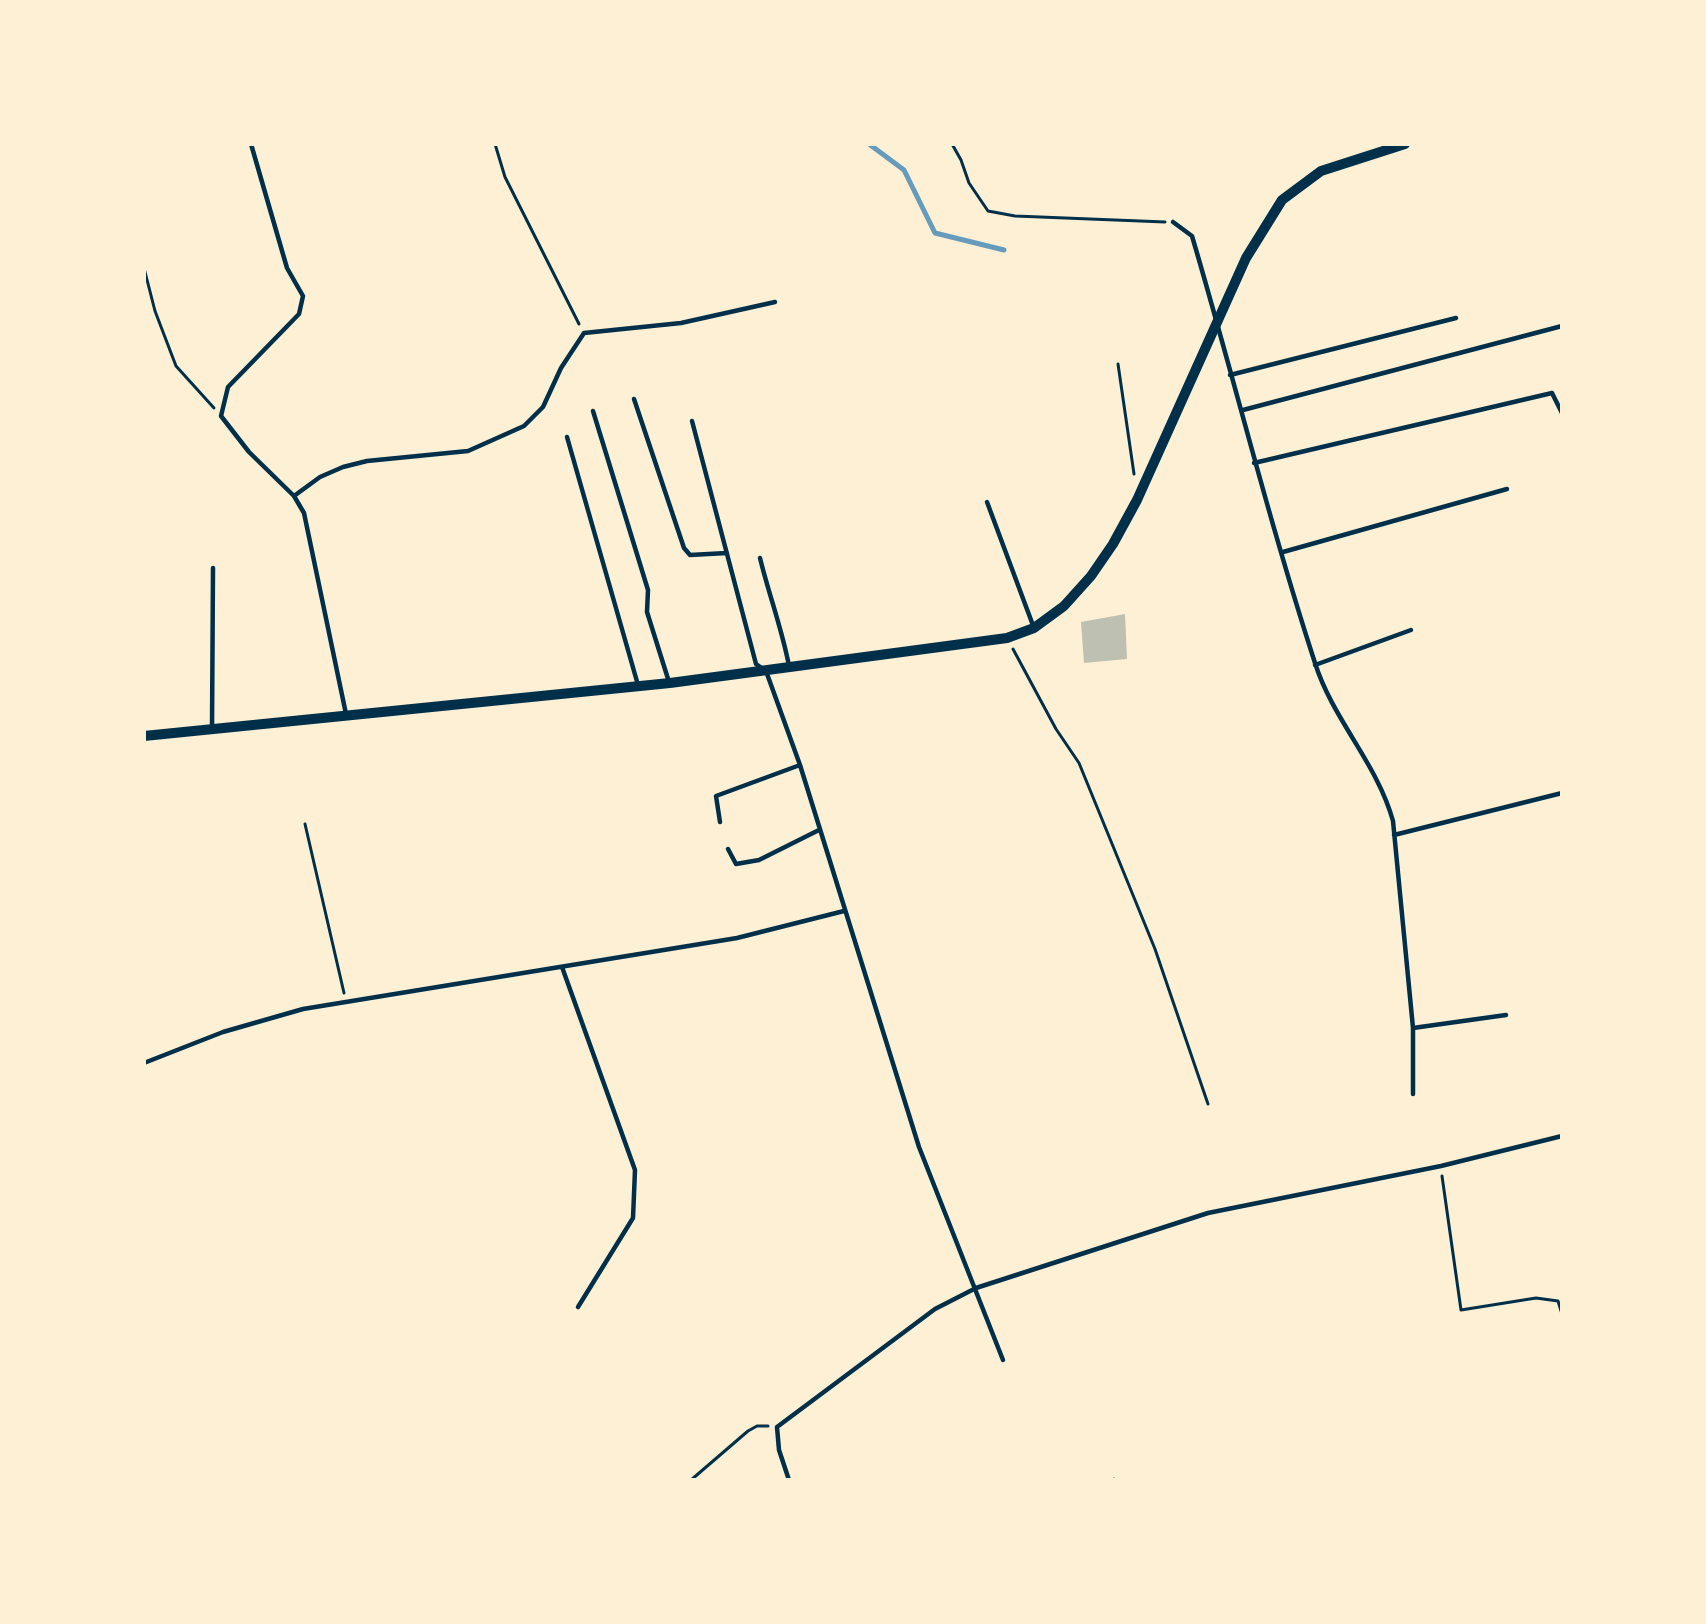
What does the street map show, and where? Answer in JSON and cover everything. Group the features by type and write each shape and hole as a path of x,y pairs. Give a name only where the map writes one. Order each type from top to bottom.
{"street":[{"path":"144,736 639,687 1007,638 1034,628 1065,606 1091,576 1113,544 1137,500 1246,258 1282,201 1321,171 1405,144"}],"lane":[{"path":"251,144 287,268 303,296 299,314 228,387 221,416 249,452 294,496 304,513 347,716"},
{"path":"1173,222 1192,236 1218,324 1230,375 1243,410 1254,463 1283,552 1315,666 1336,712 1386,795 1394,835 1413,1028 1413,1094"},
{"path":"294,496 320,477 343,467 367,461 468,451 524,426 543,407 561,368 584,333 681,323 775,302"},
{"path":"1230,375 1456,318"},
{"path":"1243,410 1562,326"},
{"path":"1254,463 1552,393 1562,412"},
{"path":"634,399 684,548 690,555 698,556 727,553"},
{"path":"593,411 648,590 647,612 670,683"},
{"path":"692,421 756,664 766,671 800,765 919,1147 1003,1360"},
{"path":"567,437 639,687"},
{"path":"1283,552 1507,489"},
{"path":"987,502 1034,628"},
{"path":"760,558 783,634 789,666"},
{"path":"212,729 213,568"},
{"path":"1315,666 1411,630"},
{"path":"720,822 716,796 800,765"},
{"path":"1394,835 1562,793"},
{"path":"728,849 736,864 759,860 819,830"},
{"path":"144,1063 223,1032 303,1009 737,938 844,911"},
{"path":"562,967 635,1170 633,1218 578,1307"},
{"path":"1413,1028 1506,1015"},
{"path":"789,1480 779,1450 777,1427 926,1315 976,1288 1208,1213 1441,1166 1562,1136"}],"path":[{"path":"495,144 510,187 584,333"},
{"path":"952,144 962,160 969,183 988,211 1015,216 1173,222"},
{"path":"144,268 155,311 176,366 221,416"},
{"path":"1118,364 1137,500"},
{"path":"1007,638 1056,729 1079,763 1155,949 1208,1104"},
{"path":"305,824 346,1001"},
{"path":"1441,1166 1461,1310 1536,1298 1558,1301 1562,1314"},
{"path":"691,1480 726,1448 757,1426 777,1427"}],"building":[{"path":"1125,614 1127,659 1084,663 1081,622"}],"waterway":[{"path":"869,144 904,170 935,233 1004,250"}]}
